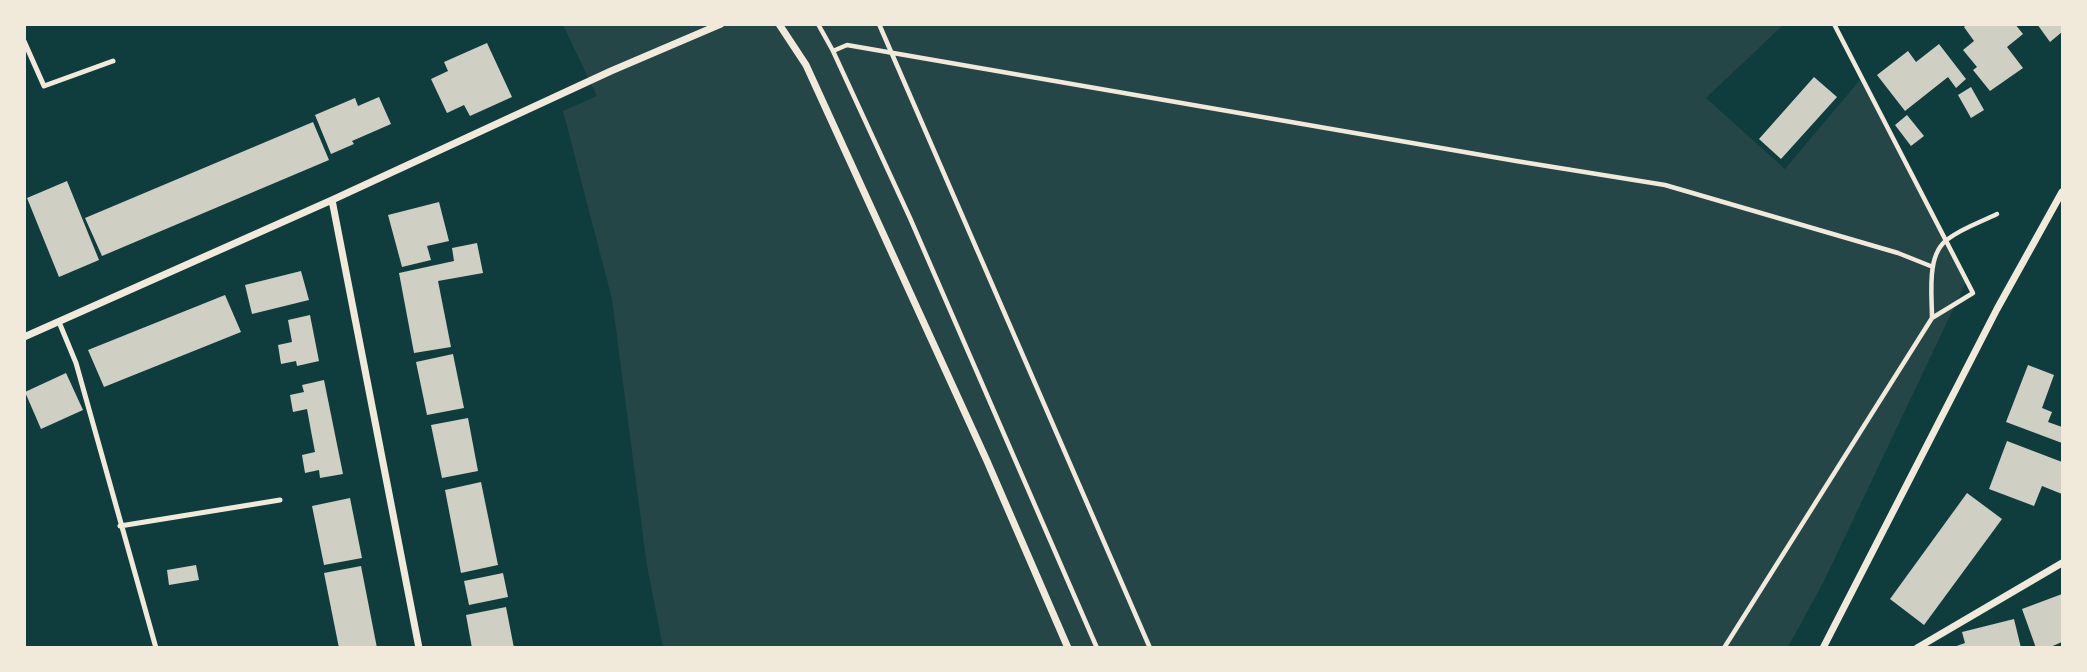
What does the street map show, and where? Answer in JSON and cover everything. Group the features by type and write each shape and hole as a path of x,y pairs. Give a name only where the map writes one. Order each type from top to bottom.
{"street":[{"path":"24,337 332,200 611,71 721,24"},
{"path":"779,24 806,65 987,461 1068,648"},
{"path":"1823,648 1997,309 2063,192"},
{"path":"332,200 419,648"},
{"path":"1917,648 2063,564"}],"lane":[{"path":"24,41 44,86 113,61"},
{"path":"59,322 76,363 156,648"},
{"path":"120,526 280,500"}],"path":[{"path":"818,24 910,218 1097,648"},
{"path":"879,24 1150,648"},
{"path":"1724,648 1932,318 1973,293 1834,24"},
{"path":"833,51 847,45 1516,162 1665,185 1898,253 1933,267"},
{"path":"1932,318 1933,267 1936,254 1945,240 1997,214"}],"shaded area":[{"path":"563,25 1783,25 1706,98 1785,169 1860,80 1968,278 1824,581 1788,647 663,647 647,566 612,299 563,111 597,96"}],"building":[{"path":"1967,24 2015,24 2023,34 2007,47 2023,68 1990,91 1973,70 1977,67 1963,50 1974,41 1964,27"},
{"path":"2037,24 2062,24 2062,32 2050,42"},
{"path":"487,43 512,97 470,116 464,105 447,113 431,79 448,71 444,62"},
{"path":"1939,44 1966,79 1956,88 1948,77 1905,111 1877,75 1908,51 1916,62"},
{"path":"1814,77 1837,97 1781,159 1759,139"},
{"path":"1971,87 1984,110 1971,118 1958,95"},
{"path":"379,97 391,124 352,141 354,144 331,154 315,115 355,98 358,106"},
{"path":"1907,115 1924,136 1911,146 1895,125"},
{"path":"313,122 329,160 102,256 85,218"},
{"path":"67,181 99,260 59,277 27,198"},
{"path":"439,202 449,241 427,246 431,260 402,267 388,215"},
{"path":"477,243 483,273 438,281 451,347 414,353 399,273 454,261 452,248"},
{"path":"301,271 309,300 252,314 245,285"},
{"path":"225,295 241,332 104,387 88,350"},
{"path":"310,315 319,361 297,366 296,361 281,364 278,345 292,342 288,320"},
{"path":"453,354 464,408 427,415 416,362"},
{"path":"2028,365 2054,375 2042,408 2052,412 2048,422 2062,427 2062,443 2006,422"},
{"path":"66,373 83,410 41,429 25,392"},
{"path":"324,380 343,474 320,478 319,470 305,473 302,455 315,452 307,409 293,412 290,395 304,392 302,385"},
{"path":"468,418 478,471 442,478 431,425"},
{"path":"2007,441 2062,462 2062,494 2042,486 2034,506 1989,489"},
{"path":"481,482 498,565 461,573 445,490"},
{"path":"1967,493 2002,519 1924,625 1890,599"},
{"path":"350,498 362,558 324,565 312,506"},
{"path":"196,565 199,580 169,585 167,570"},
{"path":"361,566 377,648 339,648 324,573"},
{"path":"503,573 508,597 469,605 464,581"},
{"path":"2062,594 2062,642 2048,648 2036,648 2022,609"},
{"path":"506,607 514,648 472,648 466,615"},
{"path":"2014,619 2021,648 1951,648 1965,643 1962,632"}]}
